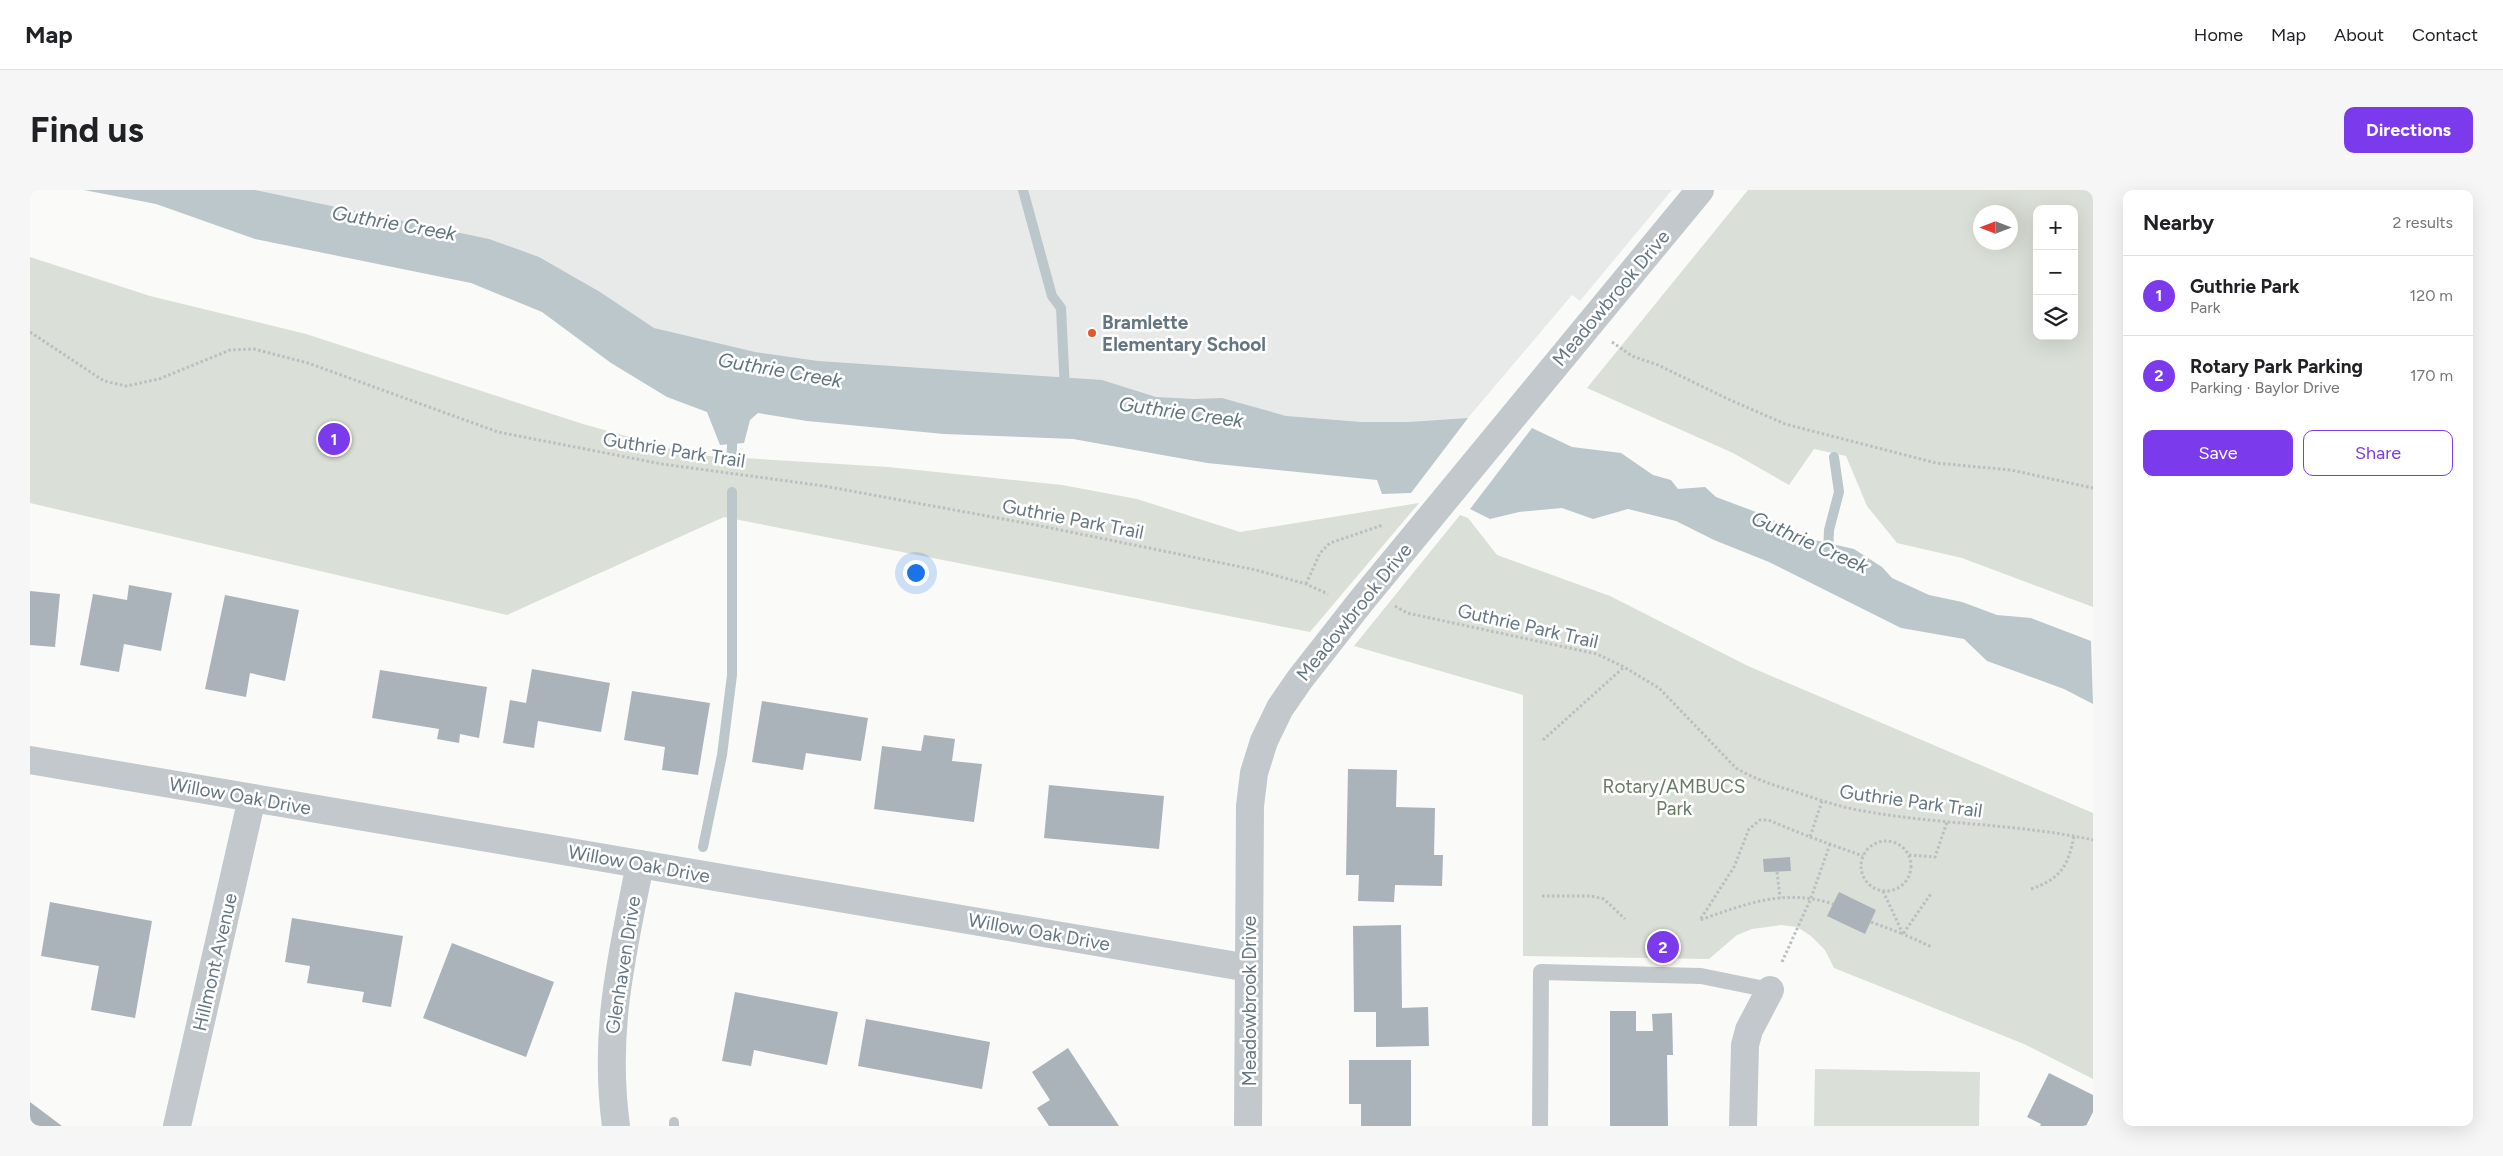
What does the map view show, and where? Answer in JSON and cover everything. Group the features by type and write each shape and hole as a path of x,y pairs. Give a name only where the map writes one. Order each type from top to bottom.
{"street":[{"name":"Meadowbrook Drive","path":"1248,1126 1249,829 1251,786 1264,741 1280,708 1300,679 1362,600 1700,190"},
{"name":"Willow Oak Drive","path":"30,760 1249,968"},
{"name":"Hillmont Avenue","path":"177,1126 252,798"},
{"name":"Glenhaven Drive","path":"616,1126 610,1065 612,1026 616,988 640,864"},
{"path":"1743,1126 1745,1045 1750,1030 1770,990"}],"lane":[{"path":"1540,1126 1541,972 1701,976 1770,990"}],"path":[{"name":"Guthrie Park Trail","path":"30,332 104,381 126,386 159,379 230,350 254,349 308,363 498,432 662,464 824,486 1036,525 1256,570 1306,584 1329,595"},
{"path":"1605,337 1632,356 1658,365 1785,424 1936,463 2011,470 2093,488"},
{"name":"Guthrie Park Trail","path":"1390,602 1407,613 1597,654 1624,667 1659,688 1736,768 1751,777 1822,801 1858,810 1947,822 2053,832 2093,840"},
{"path":"1543,740 1624,667"},
{"path":"1810,838 1822,801"},
{"path":"1833,904 1800,896 1780,898 1752,902 1700,920 1734,866 1750,829 1760,820 1768,820 1810,838 1862,856"},
{"path":"1909,855 1935,857 1947,822"},
{"path":"2030,889 2050,882 2062,871 2071,850 2074,836"},
{"path":"1890,841 1904,848 1909,855 1911,870 1909,878 1898,889 1883,891 1875,889 1864,878 1861,864 1862,856 1873,844 1890,841"},
{"path":"1770,990 1811,898 1830,844"},
{"path":"1777,872 1780,898"},
{"path":"1883,891 1903,934"},
{"path":"1903,934 1932,892"},
{"path":"1542,896 1591,896 1604,899 1626,919"},
{"path":"1871,922 1932,947"}],"shaded area":[{"name":"Bramlette Elementary School","path":"208,190 1672,190 1580,301 1572,295 1440,451 694,365 550,273"}],"green space":[{"path":"1748,190 2093,190 2093,607 1962,558 1897,543 1867,506 1846,456 1814,449 1789,485 1733,453 1587,388"},
{"path":"30,257 150,296 306,334 583,424 694,455 888,467 1062,485 1137,499 1240,532 1419,503 1310,632 724,517 507,615 30,503"},
{"name":"Rotary/AMBUCS Park","path":"1460,515 1468,518 1497,555 1610,596 1748,666 2093,813 2093,1079 2024,1044 1834,968 1825,950 1811,936 1797,927 1781,925 1752,929 1737,935 1709,959 1523,956 1523,695 1354,646"},
{"path":"1815,1069 1980,1072 1979,1126 1814,1126"}],"water":[{"name":"Guthrie Creek","path":"84,190 255,190 489,239 539,257 600,292 654,328 755,352 818,361 1102,380 1156,397 1222,398 1286,416 1361,422 1409,422 1468,418 1411,493 1382,494 1377,480 1207,463 1073,439 944,434 807,421 758,413 750,420 744,443 720,445 707,412 667,397 611,363 542,312 471,283 255,239 156,204"},
{"name":"Guthrie Creek","path":"1532,428 1572,447 1621,453 1653,475 1671,480 1678,489 1705,487 1716,497 1764,515 1806,538 1854,549 1882,567 1892,578 1929,595 1962,602 1997,615 2031,618 2091,641 2093,704 2064,689 1987,661 1964,639 1901,628 1769,562 1714,540 1676,521 1628,509 1593,519 1562,508 1519,512 1490,519 1470,509"}],"building":[{"path":"129,585 172,593 161,651 124,644 119,672 80,665 93,594 127,600"},
{"path":"30,591 60,594 55,647 30,645"},
{"path":"225,595 299,610 285,681 250,673 246,697 205,689"},
{"path":"532,669 610,683 601,732 538,721 534,748 503,743 510,700 526,703"},
{"path":"380,670 487,687 479,738 460,734 459,743 437,739 439,729 372,718"},
{"path":"632,691 710,703 698,775 662,770 665,747 624,740"},
{"path":"762,701 868,718 861,761 806,753 803,770 752,762"},
{"path":"924,735 955,739 952,761 982,764 974,822 874,809 882,746 921,751"},
{"path":"1348,769 1397,770 1396,807 1435,808 1434,855 1443,855 1442,886 1395,885 1394,902 1358,901 1359,875 1346,875"},
{"path":"1049,785 1164,796 1159,849 1044,838"},
{"path":"1790,857 1791,871 1764,872 1763,859"},
{"path":"1839,892 1876,910 1865,934 1827,916"},
{"path":"50,902 152,921 135,1018 91,1010 99,966 41,956"},
{"path":"292,918 403,936 391,1007 362,1002 364,992 307,983 310,966 285,962"},
{"path":"1401,925 1402,1008 1428,1007 1429,1046 1376,1047 1376,1012 1354,1012 1353,926"},
{"path":"452,943 554,982 526,1057 423,1018"},
{"path":"735,992 838,1012 827,1065 754,1050 751,1066 722,1061"},
{"path":"1610,1011 1636,1011 1636,1031 1653,1031 1652,1014 1672,1013 1673,1055 1667,1055 1668,1126 1610,1126"},
{"path":"866,1019 990,1042 982,1089 858,1066"},
{"path":"1068,1048 1119,1126 1049,1126 1037,1108 1050,1100 1032,1072"},
{"path":"1349,1060 1411,1060 1411,1126 1361,1126 1361,1104 1349,1104"},
{"path":"2049,1073 2093,1095 2093,1112 2086,1126 2040,1126 2041,1124 2027,1117"},
{"path":"30,1102 62,1126 30,1126"}],"waterway":[{"path":"1023,190 1052,296 1061,308 1065,390"},
{"path":"731,462 733,431"},
{"name":"Guthrie Creek","path":"1828,555 1829,530 1839,492 1834,457"},
{"path":"703,847 722,755 732,675 732,492"}],"place":[{"name":"Bramlette Elementary School","path":"1092,333"},
{"name":"Guthrie Park","path":"334,439"},
{"name":"Rotary Park Parking","path":"1663,947"}]}
